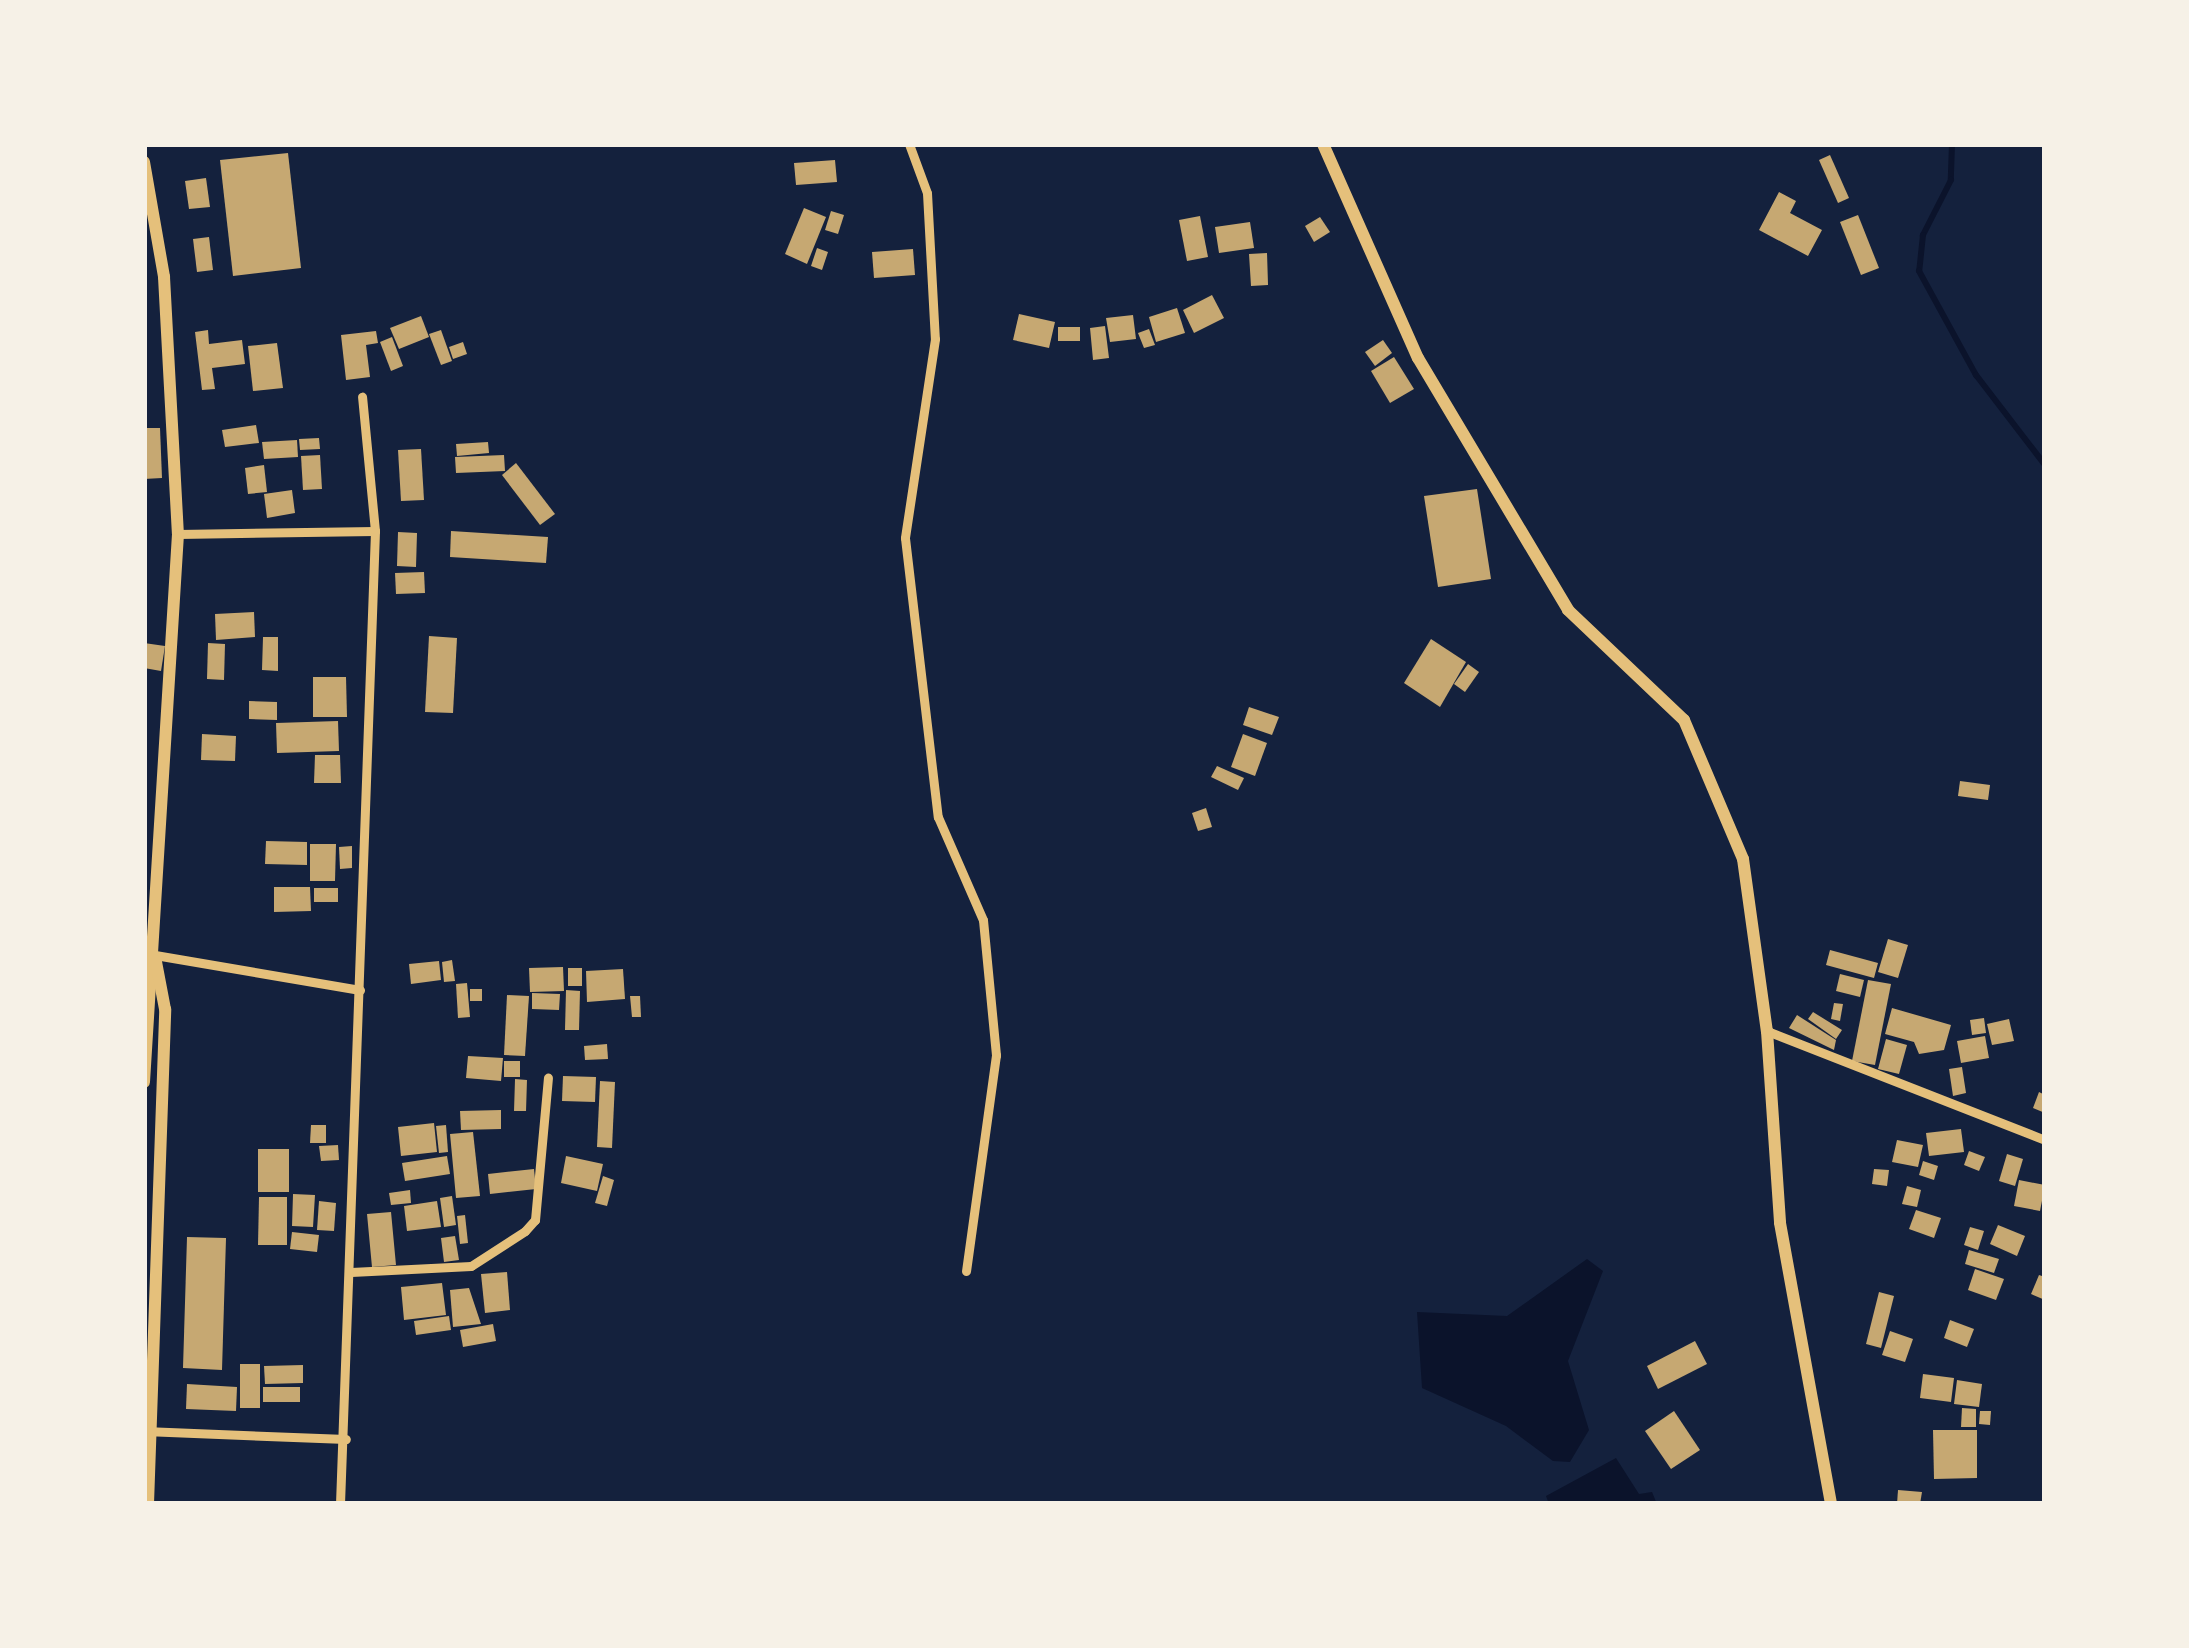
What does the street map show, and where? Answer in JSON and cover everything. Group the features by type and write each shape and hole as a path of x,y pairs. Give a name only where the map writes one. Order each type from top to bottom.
{"main road":[{"path":"1323,144 1418,358 1568,610 1684,720 1743,859 1767,1031 1780,1223 1831,1504"},
{"path":"144,162 164,277 178,534 155,956 146,989 144,1082"},
{"path":"148,1504 165,1009 155,956"}],"street":[{"path":"909,144 927,193 935,339 905,538 938,817 983,920 996,1055 966,1271"},
{"path":"340,1504 346,1439 375,531 362,397"},
{"path":"178,534 375,531"},
{"path":"155,956 360,990"},
{"path":"1767,1031 2045,1140"},
{"path":"351,1272 471,1267 525,1232 535,1220 548,1078"},
{"path":"147,1431 346,1439"}],"water":[{"path":"1587,1259 1603,1271 1568,1361 1589,1430 1570,1462 1553,1461 1506,1426 1422,1388 1417,1312 1507,1316"},
{"path":"1616,1458 1639,1494 1652,1492 1657,1504 1549,1504 1546,1496"}],"building":[{"path":"288,153 301,268 233,276 220,160"},
{"path":"1830,155 1849,198 1838,203 1819,160"},
{"path":"835,160 837,182 796,185 794,163"},
{"path":"206,178 210,207 189,209 185,181"},
{"path":"1779,192 1796,201 1790,213 1822,230 1808,256 1759,230"},
{"path":"804,208 826,217 807,264 785,254"},
{"path":"831,211 844,215 838,234 825,230"},
{"path":"1858,215 1879,268 1861,275 1840,222"},
{"path":"1200,216 1208,257 1187,261 1179,220"},
{"path":"1320,217 1330,232 1314,242 1305,226"},
{"path":"1250,222 1254,248 1219,253 1215,227"},
{"path":"209,237 213,270 197,272 193,239"},
{"path":"817,248 828,252 822,270 811,266"},
{"path":"913,249 915,275 874,278 872,252"},
{"path":"1267,253 1268,285 1251,286 1249,254"},
{"path":"1212,295 1224,318 1194,333 1183,310"},
{"path":"1177,308 1185,333 1156,342 1149,317"},
{"path":"1019,314 1055,322 1049,348 1013,340"},
{"path":"1133,315 1136,339 1110,342 1106,318"},
{"path":"421,316 429,337 399,349 390,328"},
{"path":"1105,326 1109,358 1093,360 1090,328"},
{"path":"1058,327 1080,327 1080,341 1058,341"},
{"path":"1149,329 1155,345 1144,348 1138,333"},
{"path":"208,330 209,344 242,340 245,364 212,368 215,389 202,390 195,332"},
{"path":"441,330 452,361 441,365 429,334"},
{"path":"376,331 378,343 366,345 370,377 346,380 341,335"},
{"path":"392,337 403,366 391,371 380,342"},
{"path":"1383,340 1392,353 1375,366 1365,352"},
{"path":"463,342 467,354 453,359 449,347"},
{"path":"277,343 283,388 253,391 248,346"},
{"path":"1394,357 1414,389 1390,403 1371,371"},
{"path":"256,425 259,443 225,447 222,430"},
{"path":"144,428 160,428 162,478 144,479"},
{"path":"319,438 320,449 300,450 299,439"},
{"path":"297,440 298,457 264,459 262,442"},
{"path":"488,442 489,453 457,456 456,444"},
{"path":"421,449 424,500 401,501 398,450"},
{"path":"320,455 322,489 303,490 301,456"},
{"path":"504,455 505,471 456,473 455,457"},
{"path":"516,463 555,514 540,525 502,475"},
{"path":"264,465 267,492 248,494 245,468"},
{"path":"1477,489 1491,579 1438,587 1424,496"},
{"path":"292,490 295,513 267,518 264,494"},
{"path":"451,531 548,537 546,563 450,557"},
{"path":"398,532 417,533 416,567 397,566"},
{"path":"424,572 425,593 396,594 395,573"},
{"path":"254,612 255,637 216,640 215,614"},
{"path":"429,636 457,638 453,713 425,712"},
{"path":"263,637 278,637 278,671 262,670"},
{"path":"1431,639 1466,662 1440,707 1404,683"},
{"path":"144,643 165,646 161,671 144,668"},
{"path":"208,643 225,644 224,680 207,679"},
{"path":"1468,664 1479,672 1465,692 1454,684"},
{"path":"313,677 346,677 347,717 313,717"},
{"path":"249,701 277,702 277,720 249,719"},
{"path":"1249,707 1279,717 1272,735 1243,725"},
{"path":"338,721 339,751 277,753 276,723"},
{"path":"202,734 236,736 235,761 201,760"},
{"path":"1243,734 1267,743 1255,776 1231,767"},
{"path":"315,755 340,755 341,783 314,783"},
{"path":"1217,766 1244,778 1238,790 1211,777"},
{"path":"1960,781 1990,785 1988,800 1958,796"},
{"path":"1206,808 1212,827 1198,831 1192,813"},
{"path":"266,841 307,842 307,865 265,864"},
{"path":"310,844 336,844 335,881 310,881"},
{"path":"352,846 352,868 340,869 339,847"},
{"path":"274,887 310,887 311,911 274,912"},
{"path":"314,888 338,888 338,902 314,902"},
{"path":"1888,939 1908,945 1898,978 1878,972"},
{"path":"1830,950 1878,963 1874,978 1826,965"},
{"path":"452,960 455,981 444,982 442,962"},
{"path":"439,961 441,980 411,984 409,964"},
{"path":"563,967 564,991 530,992 529,968"},
{"path":"568,968 582,968 582,986 568,986"},
{"path":"623,969 625,999 587,1002 586,971"},
{"path":"1840,974 1864,980 1860,997 1836,991"},
{"path":"1868,980 1891,984 1875,1065 1852,1061"},
{"path":"467,983 470,1017 458,1018 456,984"},
{"path":"470,989 482,989 482,1001 470,1001"},
{"path":"566,990 580,991 579,1030 565,1030"},
{"path":"532,993 560,994 559,1010 532,1009"},
{"path":"507,995 529,996 525,1056 504,1055"},
{"path":"630,996 640,996 641,1017 632,1017"},
{"path":"1834,1003 1843,1004 1840,1021 1831,1019"},
{"path":"1892,1008 1951,1025 1944,1050 1919,1054 1914,1042 1885,1034"},
{"path":"1813,1012 1842,1030 1836,1039 1808,1019"},
{"path":"1797,1015 1836,1040 1834,1050 1789,1028"},
{"path":"1984,1018 1986,1033 1972,1035 1970,1020"},
{"path":"2009,1019 2014,1041 1992,1045 1987,1024"},
{"path":"1985,1036 1989,1058 1961,1063 1957,1041"},
{"path":"1886,1039 1907,1045 1899,1074 1878,1069"},
{"path":"607,1044 608,1059 585,1060 584,1046"},
{"path":"468,1056 503,1058 501,1081 466,1078"},
{"path":"504,1061 520,1061 520,1077 504,1077"},
{"path":"1962,1067 1966,1093 1953,1096 1949,1069"},
{"path":"563,1076 596,1077 595,1102 562,1101"},
{"path":"515,1079 527,1080 526,1111 514,1111"},
{"path":"600,1081 615,1082 612,1148 597,1147"},
{"path":"2039,1092 2045,1095 2045,1113 2033,1108"},
{"path":"501,1110 501,1129 461,1130 460,1111"},
{"path":"434,1123 437,1152 401,1156 398,1127"},
{"path":"311,1125 326,1125 326,1143 310,1143"},
{"path":"446,1125 448,1152 439,1153 436,1126"},
{"path":"1961,1129 1964,1152 1929,1156 1926,1133"},
{"path":"473,1132 480,1196 456,1198 450,1134"},
{"path":"1897,1140 1923,1145 1918,1167 1892,1162"},
{"path":"338,1145 339,1160 321,1161 319,1146"},
{"path":"258,1149 289,1149 289,1192 258,1192"},
{"path":"1969,1151 1985,1157 1979,1171 1964,1165"},
{"path":"2007,1154 2023,1159 2015,1186 1999,1181"},
{"path":"447,1156 450,1174 405,1181 402,1163"},
{"path":"566,1156 603,1164 597,1191 561,1183"},
{"path":"1923,1161 1938,1166 1934,1180 1919,1175"},
{"path":"534,1169 536,1189 490,1194 488,1174"},
{"path":"1874,1169 1889,1170 1887,1186 1872,1184"},
{"path":"603,1176 614,1180 607,1206 595,1203"},
{"path":"2019,1180 2045,1185 2040,1211 2014,1206"},
{"path":"1907,1186 1921,1190 1917,1207 1902,1204"},
{"path":"410,1190 411,1203 391,1205 389,1193"},
{"path":"293,1194 315,1195 313,1227 292,1226"},
{"path":"452,1196 456,1225 444,1227 440,1198"},
{"path":"259,1197 287,1197 287,1245 258,1245"},
{"path":"319,1201 336,1203 334,1231 317,1230"},
{"path":"437,1201 441,1227 407,1231 404,1206"},
{"path":"1916,1210 1941,1218 1934,1238 1909,1229"},
{"path":"391,1212 396,1265 372,1267 367,1214"},
{"path":"465,1215 468,1243 460,1244 457,1216"},
{"path":"1998,1225 2025,1236 2017,1256 1990,1244"},
{"path":"1970,1227 1984,1231 1978,1250 1964,1245"},
{"path":"292,1232 319,1235 317,1252 290,1249"},
{"path":"455,1236 459,1260 444,1262 441,1238"},
{"path":"187,1237 226,1238 222,1370 183,1368"},
{"path":"1969,1250 1999,1259 1994,1273 1965,1264"},
{"path":"1975,1269 2004,1279 1996,1300 1968,1290"},
{"path":"507,1272 510,1310 485,1313 481,1274"},
{"path":"2039,1275 2045,1277 2045,1300 2031,1294"},
{"path":"442,1283 446,1315 404,1320 401,1287"},
{"path":"469,1288 481,1324 453,1327 450,1290"},
{"path":"1879,1292 1894,1296 1881,1348 1866,1344"},
{"path":"449,1316 451,1330 416,1335 414,1321"},
{"path":"1950,1320 1974,1329 1967,1347 1944,1338"},
{"path":"493,1324 496,1341 463,1347 460,1330"},
{"path":"1890,1331 1913,1339 1905,1362 1882,1355"},
{"path":"1695,1341 1707,1364 1658,1389 1647,1366"},
{"path":"240,1364 260,1364 260,1408 240,1408"},
{"path":"303,1365 303,1383 265,1384 264,1366"},
{"path":"1923,1374 1954,1378 1951,1402 1920,1398"},
{"path":"1957,1380 1982,1384 1979,1407 1954,1404"},
{"path":"187,1384 237,1387 236,1411 186,1409"},
{"path":"263,1387 300,1387 300,1402 263,1402"},
{"path":"1962,1408 1976,1409 1976,1427 1961,1427"},
{"path":"1674,1411 1700,1450 1671,1469 1645,1431"},
{"path":"1980,1411 1991,1411 1990,1425 1979,1424"},
{"path":"1933,1430 1977,1430 1977,1478 1934,1479"},
{"path":"1898,1490 1922,1492 1920,1504 1897,1504"}],"waterway":[{"path":"1952,144 1951,180 1923,235 1919,271 1976,375 2045,465"}]}
